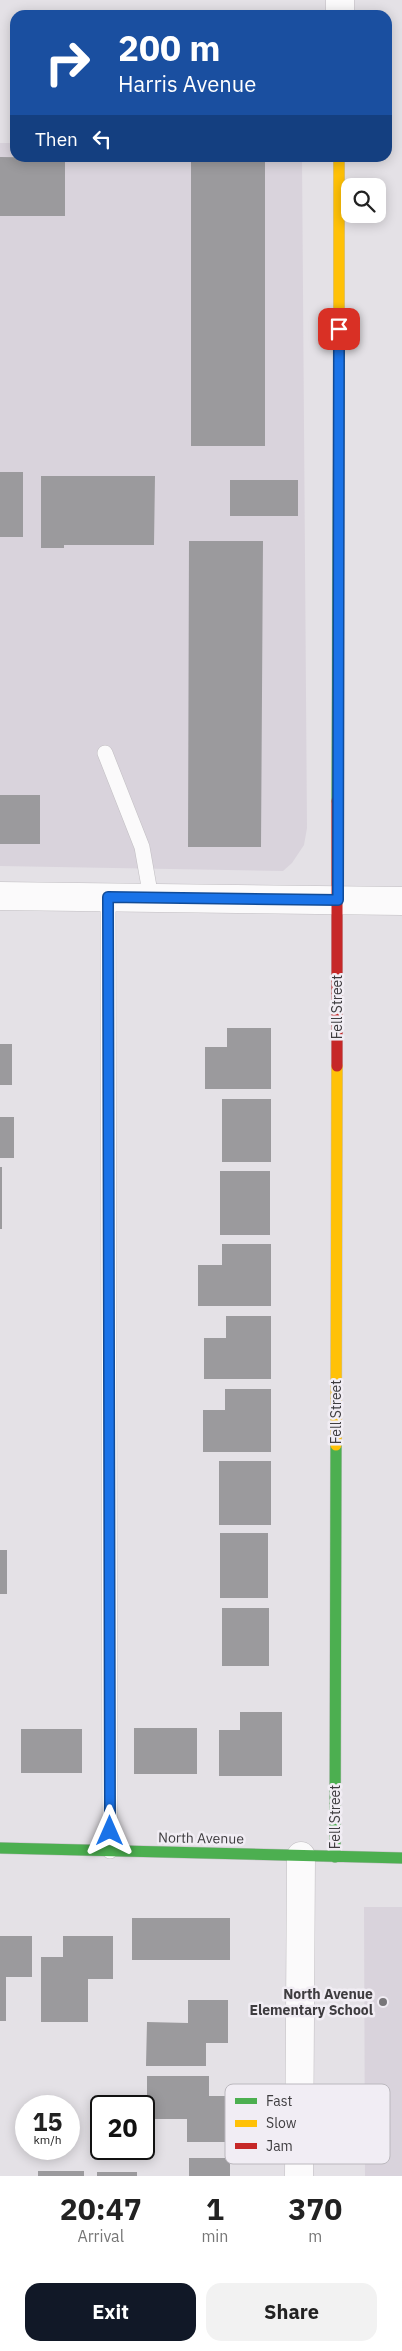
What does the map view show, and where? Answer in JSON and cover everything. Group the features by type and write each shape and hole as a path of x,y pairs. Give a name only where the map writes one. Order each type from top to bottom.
{"street":[{"name":"Fell Street","path":"335,1857 340,162"},
{"path":"0,896 402,901"},
{"name":"North Avenue","path":"0,1848 402,1858"},
{"path":"300,2084 301,1856"}],"lane":[{"path":"105,753 142,847 150,898"},
{"path":"108,897 110,1851"}],"shaded area":[{"path":"0,143 10,143 10,162 302,162 307,828 304,845 292,863 283,871 0,866"},
{"name":"North Avenue Elementary School","path":"364,1907 402,1907 402,2176 365,2176 365,2164 390,2164 390,2084 365,2084"}],"building":[{"path":"0,157 10,157 10,162 65,162 65,216 0,216"},
{"path":"191,162 265,162 265,446 191,446"},
{"path":"0,472 23,472 23,537 0,537"},
{"path":"41,476 155,476 154,545 64,545 64,548 41,548"},
{"path":"230,480 298,480 298,516 230,516"},
{"path":"189,541 263,541 261,847 188,847"},
{"path":"0,795 40,795 40,844 0,844"},
{"path":"227,1028 271,1028 271,1089 205,1089 205,1047 227,1047"},
{"path":"0,1044 12,1044 12,1085 0,1085"},
{"path":"222,1099 271,1099 271,1162 222,1162"},
{"path":"0,1117 14,1117 14,1158 0,1158"},
{"path":"0,1167 2,1167 2,1229 0,1229"},
{"path":"220,1171 270,1171 270,1235 220,1235"},
{"path":"222,1244 271,1244 271,1306 198,1306 198,1265 222,1265"},
{"path":"226,1316 271,1316 271,1379 204,1379 204,1338 226,1338"},
{"path":"225,1389 271,1389 271,1452 203,1452 203,1410 225,1410"},
{"path":"219,1461 271,1461 271,1525 219,1525"},
{"path":"220,1533 268,1533 268,1598 220,1598"},
{"path":"0,1550 7,1550 7,1594 0,1594"},
{"path":"222,1608 269,1608 269,1666 222,1666"},
{"path":"240,1712 282,1712 282,1776 219,1776 219,1730 240,1730"},
{"path":"134,1728 197,1728 197,1774 134,1774"},
{"path":"21,1729 82,1729 82,1773 21,1773"},
{"path":"132,1918 230,1918 230,1960 132,1960"},
{"path":"0,1936 32,1936 32,1977 6,1977 6,2021 0,2021"},
{"path":"63,1936 113,1936 113,1979 88,1979 88,2022 41,2022 41,1957 63,1957"},
{"path":"188,2000 228,2000 228,2043 206,2043 206,2066 146,2066 147,2022 188,2023"},
{"path":"147,2076 209,2076 209,2096 225,2096 225,2142 187,2142 187,2119 155,2119 155,2095 147,2095"},
{"path":"189,2158 225,2158 225,2164 230,2164 230,2176 189,2176"},
{"path":"38,2171 84,2171 84,2176 38,2176"},
{"path":"97,2172 137,2172 137,2176 97,2176"}],"traffic: fast":[{"path":"337,801 339,345"},
{"path":"335,1857 336,1445"},
{"path":"0,1848 402,1858"}],"traffic: slow":[{"path":"339,162 339,345"},
{"path":"336,1445 337,1066"}],"traffic: jam":[{"path":"337,801 337,1066"}],"place":[{"name":"North Avenue Elementary School","path":"383,2002"}],"route":[{"path":"110,1831 108,897 338,900 339,329"}]}
